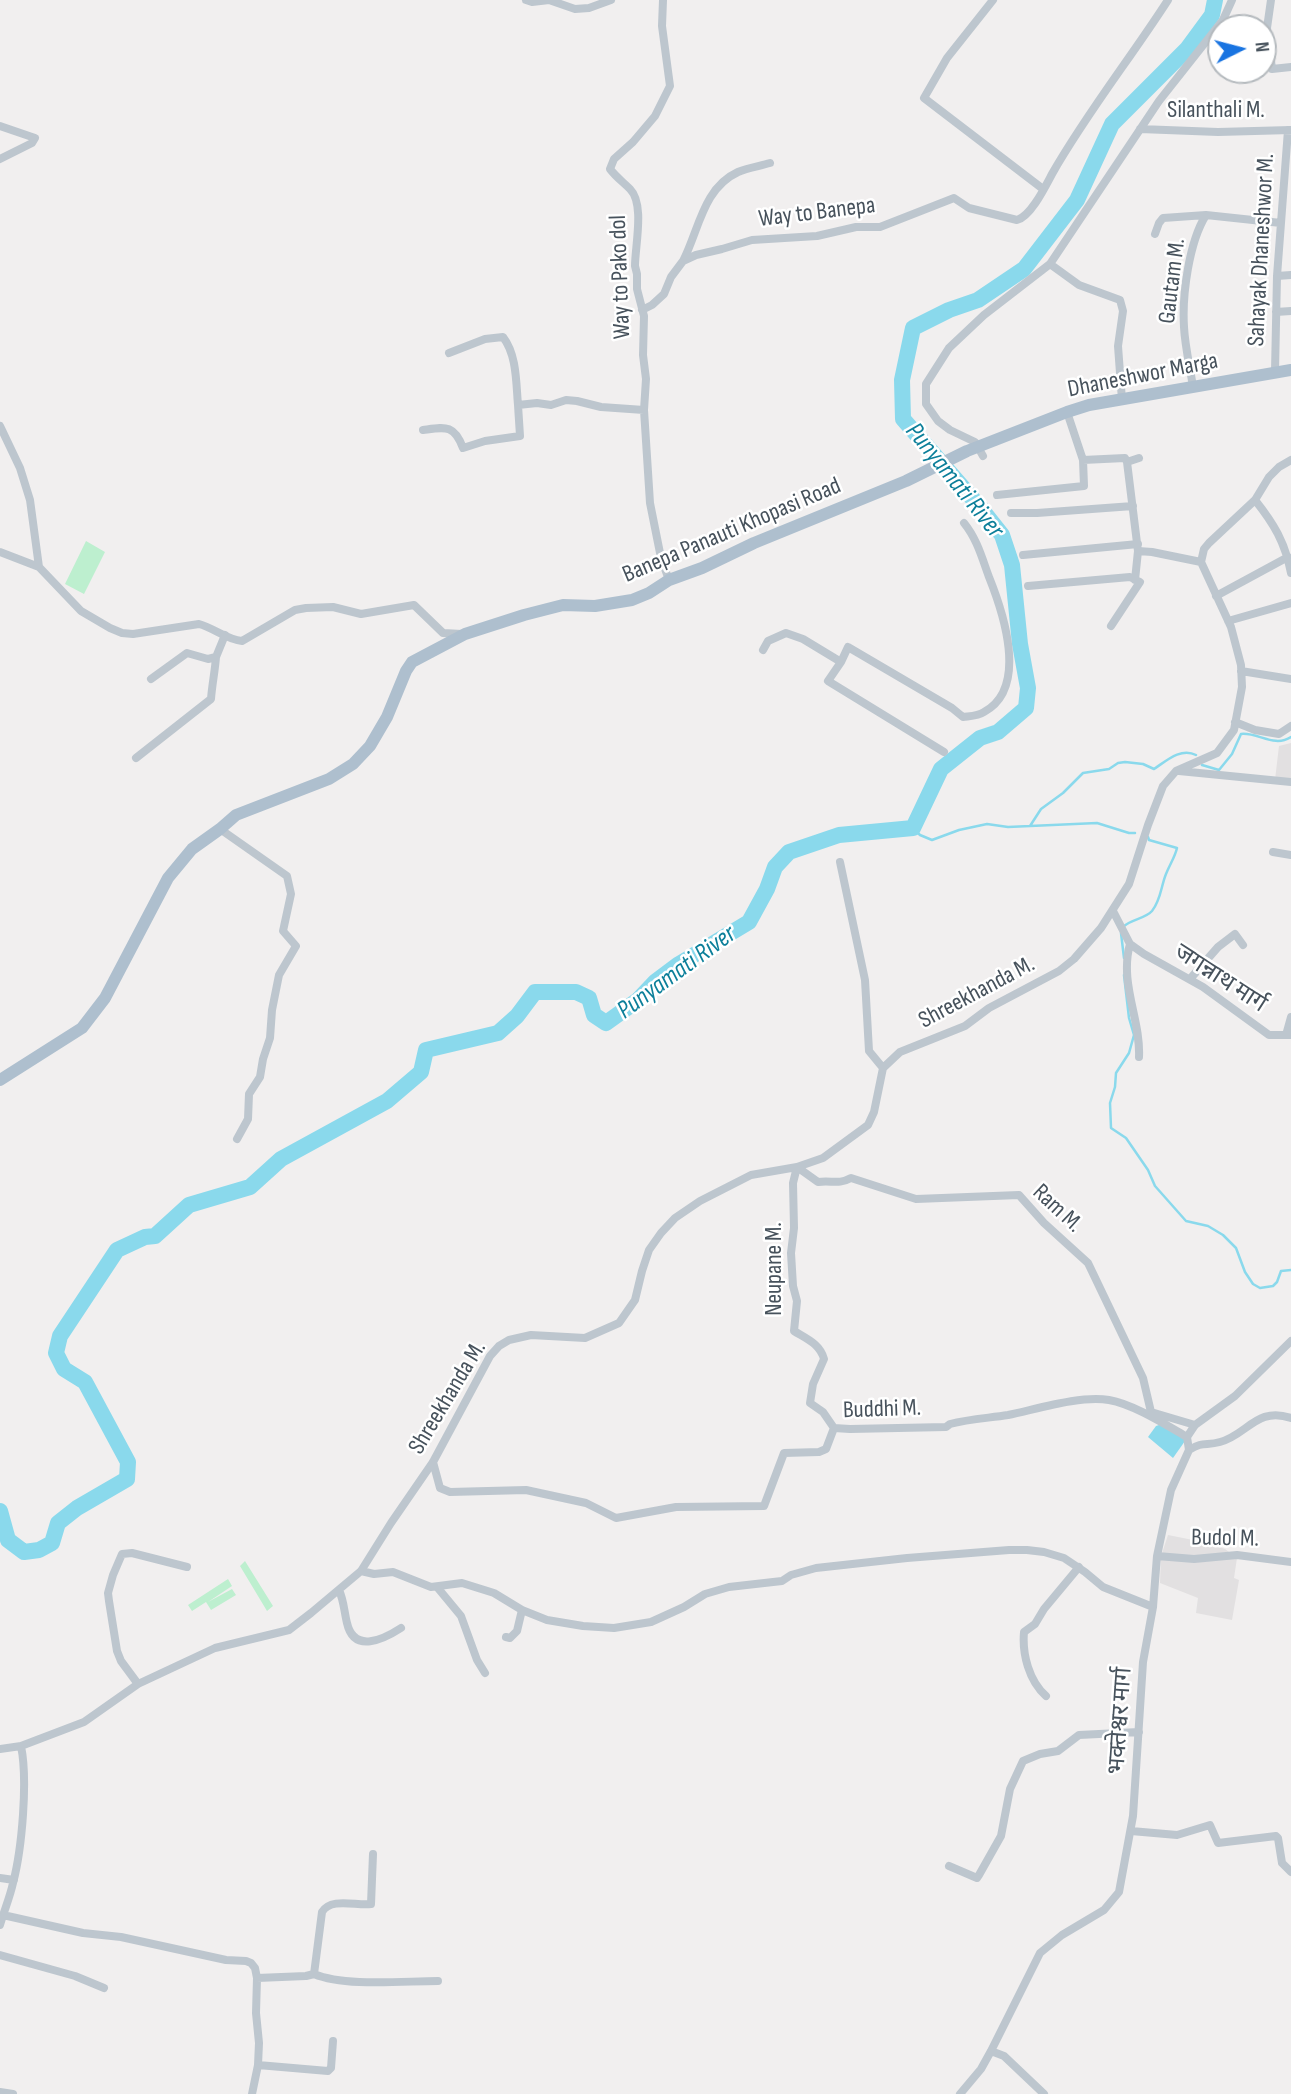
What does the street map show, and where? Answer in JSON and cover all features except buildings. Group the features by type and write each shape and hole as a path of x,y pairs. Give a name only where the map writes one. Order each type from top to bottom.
{"main road":[{"name":"Dhaneshwor Marga","path":"976,451 1089,405 1291,370"},
{"name":"Banepa Panauti Khopasi Road","path":"0,1080 82,1028 105,998 168,877 192,849 236,815 329,779 353,764 370,746 387,717 412,662 465,634 524,615 563,606 595,606 632,600 669,580 702,568 754,543 976,451"}],"street":[{"path":"526,0 549,0 575,9 589,8 611,0"},
{"name":"Way to Pako dol","path":"663,0 662,26 670,86 655,116 614,159 610,169 630,189 637,205 635,265 642,310 646,379 643,410 650,503 669,580"},
{"path":"993,0 947,58 924,98 1043,190 1067,148 1168,0"},
{"path":"976,451 975,442 938,421 926,404 926,384 949,348 984,315 1050,264 1159,101 1223,20 1232,0"},
{"path":"1271,0 1268,28 1272,69 1291,67"},
{"path":"0,126 35,138 32,143 0,159"},
{"name":"Silanthali M.","path":"1140,129 1218,132 1289,130"},
{"name":"Sahayak Dhaneshwor M.","path":"1275,371 1277,276 1289,130"},
{"path":"642,310 664,294 671,277 691,246 713,191 737,172 770,163"},
{"name":"Way to Banepa","path":"683,261 696,254 722,250 751,240 817,236 841,229 880,227 954,198 969,208 1017,220 1027,213 1043,190"},
{"path":"1155,234 1163,218 1206,215"},
{"name":"Gautam M.","path":"1193,387 1184,327 1185,298 1194,238 1206,215 1282,223"},
{"path":"1050,264 1079,285 1120,300 1124,311 1118,346 1122,400"},
{"path":"1277,276 1291,275"},
{"path":"1276,312 1291,311"},
{"path":"423,430 453,430 463,448 485,441 520,436 515,369 507,341 503,337 485,339 449,353"},
{"path":"518,405 551,405 566,400 601,407 643,410"},
{"path":"997,495 1084,486 1083,460 1067,412"},
{"path":"0,426 20,468 30,500 39,566"},
{"path":"1083,460 1125,457 1138,548 1135,580"},
{"path":"1127,462 1139,458"},
{"path":"1176,771 1217,753 1234,730 1242,687 1238,650 1201,562 1204,549 1255,500 1269,477 1291,460"},
{"path":"1255,500 1280,535 1291,573"},
{"path":"1011,513 1133,506"},
{"path":"944,752 828,681 848,647 963,716 984,712 997,701 1006,685 1010,664 999,600 974,535 964,523"},
{"path":"1023,555 1138,548 1201,562"},
{"path":"0,552 39,566 81,611 122,633 133,634 199,624 236,641 242,641 295,610 333,607 361,614 414,605 443,632 465,634"},
{"path":"1216,596 1288,557"},
{"path":"1028,586 1130,577 1140,582 1111,626"},
{"path":"1228,621 1291,603"},
{"path":"763,650 768,640 786,633 803,639 841,662"},
{"path":"136,758 211,699 216,657 225,635"},
{"path":"151,679 187,653 208,659 216,657"},
{"path":"1241,671 1291,679"},
{"path":"1235,722 1255,730 1279,734 1291,726"},
{"path":"1176,771 1291,782"},
{"name":"Shreekhanda M.","path":"0,1749 21,1746 84,1722 138,1684 215,1648 289,1630 339,1590 361,1571 433,1462 490,1356 499,1346 509,1340 531,1335 585,1338 619,1323 635,1300 649,1250 675,1218 700,1201 751,1175 797,1167 823,1158 868,1125 874,1112 883,1069 900,1052 965,1026 989,1008 1059,971 1074,959 1114,913 1129,884 1163,786 1176,771"},
{"path":"220,829 287,876 291,894 283,931 296,946 279,975 270,1038 260,1077 249,1094 248,1119 237,1139"},
{"path":"1273,852 1291,855"},
{"path":"840,862 865,979 869,1051 883,1069"},
{"path":"1114,913 1128,940 1129,989 1140,1043 1139,1057"},
{"path":"1190,979 1218,947 1235,934 1243,945"},
{"name":"जगन्नाथ मार्ग","path":"1128,940 1144,954 1190,979 1269,1034 1288,1035"},
{"path":"1288,1035 1291,1017"},
{"name":"Ram M.","path":"797,1167 818,1182 841,1183 851,1178 916,1199 1019,1195 1044,1223 1088,1263 1143,1378 1151,1412 1195,1425"},
{"name":"Neupane M.","path":"797,1167 793,1183 794,1228 791,1253 793,1286 797,1301 794,1331 815,1344 822,1353 824,1359 813,1384 810,1403 823,1412 834,1428"},
{"path":"1291,1341 1235,1395 1195,1425 1187,1437 1189,1450 1199,1443 1219,1443 1233,1437 1264,1417 1283,1415 1291,1418"},
{"name":"Buddhi M.","path":"433,1462 440,1488 450,1492 526,1490 586,1503 616,1518 676,1507 764,1506 784,1453 819,1452 826,1449 834,1428 946,1427 978,1418 1080,1401 1110,1400 1148,1415 1187,1437"},
{"name":"भक्तेश्वर मार्ग","path":"960,2094 981,2069 1040,1953 1062,1935 1104,1910 1119,1892 1130,1831 1143,1662 1153,1607 1157,1556 1171,1490 1189,1450"},
{"path":"361,1571 374,1574 393,1572 431,1587 462,1583 494,1593 522,1610 547,1620 614,1628 652,1622 705,1594 729,1587 782,1581 791,1575 816,1568 1009,1550 1044,1552 1064,1558 1102,1587 1153,1607"},
{"path":"138,1684 117,1651 108,1593 118,1560 122,1554 132,1553 187,1567"},
{"name":"Budol M.","path":"1157,1556 1194,1559 1237,1555 1291,1562"},
{"path":"1046,1696 1038,1689 1031,1674 1023,1647 1024,1632 1035,1624 1079,1567"},
{"path":"437,1587 461,1616 477,1660 485,1673"},
{"path":"339,1590 347,1623 351,1633 357,1638 374,1642 401,1628"},
{"path":"506,1637 510,1638 517,1630 522,1610"},
{"path":"949,1867 976,1878 979,1875 1001,1836 1010,1789 1023,1761 1058,1751 1079,1735 1139,1732"},
{"path":"0,1925 14,1880 23,1805 24,1760 21,1746"},
{"path":"1130,1831 1177,1835 1210,1825 1218,1843 1276,1836 1282,1863 1291,1872"},
{"path":"314,1974 325,1906 371,1904 373,1854"},
{"path":"0,1878 14,1880"},
{"path":"3,1915 83,1933 121,1937 251,1963 257,1978 258,2064 252,2094"},
{"path":"0,1955 75,1976 104,1988"},
{"path":"257,1978 314,1974 344,1981 438,1981"},
{"path":"258,2064 328,2071 333,2059 333,2041"},
{"path":"991,2051 1004,2056 1044,2094"},
{"path":"0,2092 13,2094"}],"shaded area":[{"path":"1291,743 1291,782 1275,780 1279,746"},
{"path":"1168,1535 1208,1543 1225,1549 1237,1558 1234,1578 1239,1580 1232,1620 1196,1613 1198,1598 1160,1583 1161,1556"}],"green space":[{"path":"86,541 105,552 84,594 65,584"},
{"path":"245,1561 273,1606 267,1611 240,1566"},
{"path":"228,1579 232,1586 208,1602 232,1589 236,1595 211,1610 206,1602 192,1611 188,1605"}],"water":[{"path":"1162,1424 1185,1441 1173,1458 1148,1437 1156,1426"}],"waterway":[{"name":"Punyamati River","path":"0,1511 8,1540 24,1552 39,1550 52,1543 58,1523 77,1508 127,1479 128,1462 85,1382 64,1369 56,1353 60,1336 117,1250 145,1237 155,1236 189,1205 250,1187 281,1159 387,1101 421,1072 426,1050 498,1033 517,1016 535,992 576,992 589,998 594,1015 606,1023 638,1000 655,982 679,964 749,922 767,889 775,867 789,852 839,835 913,828 941,769 980,738 998,732 1026,708 1028,688 1020,644 1012,565 1002,535 903,419 902,380 913,328 949,310 978,300 1024,269 1077,200 1112,124 1187,49 1212,15 1215,0"},
{"path":"1202,765 1219,770 1232,754 1241,734 1278,741 1291,737"},
{"path":"1030,826 1041,809 1063,793 1083,773 1109,769 1125,762 1143,764 1154,769 1179,754 1196,755"},
{"path":"913,828 920,835 932,840 987,824 1008,827 1097,823 1135,833"},
{"path":"1123,927 1152,911 1177,848 1149,840 1148,837"},
{"path":"1121,933 1124,958"},
{"path":"1124,975 1129,1018 1134,1035 1129,1053 1116,1073 1110,1103 1111,1128 1126,1138 1148,1170 1155,1186 1186,1221 1208,1226 1223,1235 1236,1248 1245,1272 1253,1284 1260,1288 1273,1286 1281,1271 1291,1270"}]}
